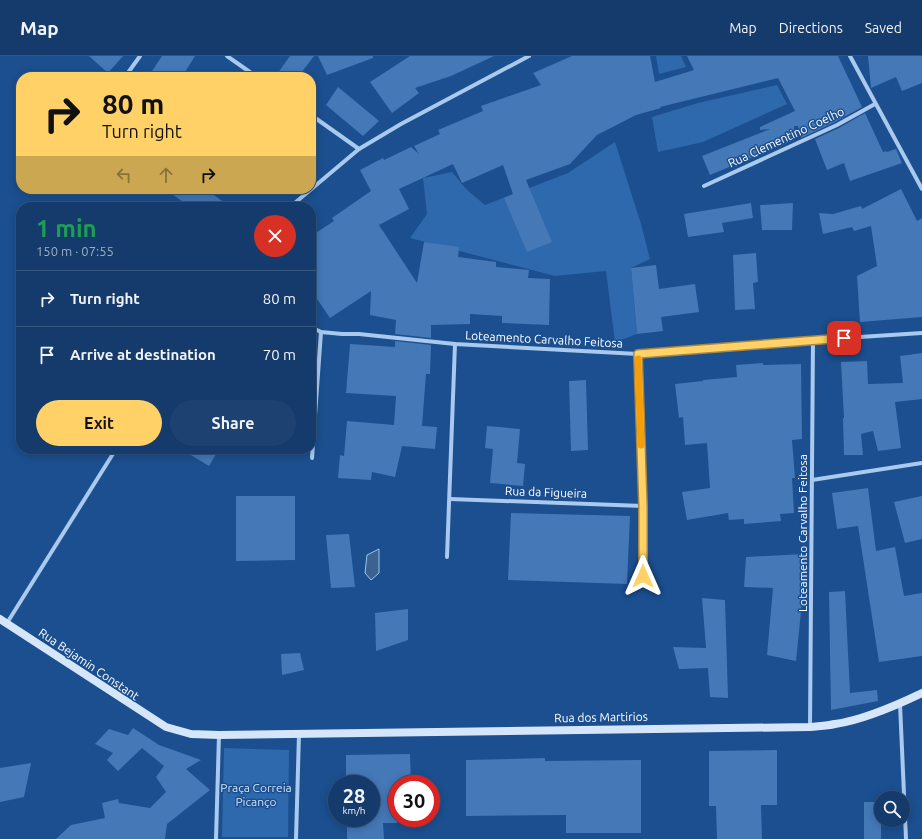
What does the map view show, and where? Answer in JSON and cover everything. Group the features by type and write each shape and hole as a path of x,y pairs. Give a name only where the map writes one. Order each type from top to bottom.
{"street":[{"path":"129,72 140,56"},
{"path":"227,56 250,72"},
{"path":"316,185 359,149 401,124 529,56"},
{"path":"850,56 922,189"},
{"name":"Rua Clementino Coelho","path":"704,186 837,125 875,104"},
{"path":"316,119 359,149"},
{"path":"296,202 305,194"},
{"name":"Loteamento Carvalho Feitosa","path":"316,330 321,332 360,334 455,344 638,354 922,333"},
{"path":"316,402 321,332"},
{"name":"Loteamento Carvalho Feitosa","path":"810,727 813,340"},
{"path":"447,557 455,344"},
{"path":"638,354 643,506 643,576"},
{"path":"4,622 113,454"},
{"path":"312,454 312,458"},
{"path":"812,480 922,464"},
{"name":"Rua da Figueira","path":"450,499 643,506"},
{"name":"Rua Bejamin Constant","path":"4,622 142,713 166,727 191,734 219,735"},
{"name":"Rua dos Martirios","path":"219,735 810,727 836,724 900,704 922,693"},
{"path":"900,704 906,839"},
{"path":"296,839 299,734"},
{"path":"216,839 219,735"}],"green space":[{"path":"656,56 681,56 686,67 659,74"},
{"path":"777,85 787,104 703,142 658,152 652,117 698,103"},
{"path":"615,142 641,224 650,259 631,268 637,334 615,342 606,271 555,276 410,238 427,214 423,178 452,172 467,190 485,205 568,173"},
{"name":"Praça Correia Picanço","path":"224,748 289,750 288,837 222,837"}],"shaded area":[{"path":"379,549 379,573 371,580 365,573 367,555"}],"building":[{"path":"89,56 123,56 109,72 107,72"},
{"path":"162,56 195,56 185,72 151,72"},
{"path":"290,56 314,56 302,72 279,72"},
{"path":"318,56 373,56 373,58 327,75"},
{"path":"410,56 494,56 451,76 415,88 419,93 392,113 370,82"},
{"path":"572,56 650,56 655,82 694,70 687,56 838,56 862,107 801,138 798,126 794,126 794,140 710,175 702,156 770,129 760,130 760,127 795,111 778,78 660,107 661,108 636,115 597,135 570,164 526,180 552,242 527,252 504,198 513,194 503,165 462,183 453,164 399,189 409,209 379,225 417,283 424,242 459,247 458,257 496,262 496,267 529,270 528,278 550,279 549,325 502,323 502,316 470,314 470,324 431,325 431,338 395,334 396,320 370,315 371,291 330,318 316,297 316,233 334,221 332,218 371,191 360,170 383,158 384,160 411,147 419,154 414,146 440,134 438,130 483,111 481,106 541,85 533,73"},
{"path":"868,56 922,56 922,83 902,91 896,77 871,88"},
{"path":"338,87 379,121 363,136 326,105"},
{"path":"865,113 883,152 896,149 902,163 850,181 844,163 827,170 815,139 839,128"},
{"path":"901,189 917,221 922,218 922,317 860,322 857,276 877,266 871,226 854,231 852,227 823,234 819,213 833,214 861,206 862,209"},
{"path":"172,194 213,194 223,202 183,202"},
{"path":"751,203 753,218 722,223 724,232 688,237 684,214"},
{"path":"793,203 792,230 762,230 760,205"},
{"path":"756,253 758,282 753,283 755,309 735,310 733,255"},
{"path":"656,265 659,289 695,284 699,312 661,317 663,331 637,334 631,268"},
{"path":"395,341 431,345 430,374 426,374 422,426 437,427 435,449 402,446 395,477 372,472 371,480 338,478 340,455 344,456 347,421 394,425 396,396 346,393 350,344 395,347"},
{"path":"922,353 922,399 895,402 901,448 878,451 873,431 861,434 863,455 844,455 841,362 867,361 868,384 903,383 900,356"},
{"path":"763,363 763,365 801,364 802,439 792,440 795,478 792,478 794,513 780,514 781,521 744,524 744,519 729,520 728,513 687,520 682,492 710,488 707,443 685,445 683,417 679,418 675,384 737,377 736,365"},
{"path":"586,380 588,450 571,451 569,381"},
{"path":"487,426 520,429 517,463 525,464 523,486 490,483 493,449 485,448"},
{"path":"189,454 216,454 209,466"},
{"path":"868,488 876,551 895,547 904,596 922,593 922,656 879,662 858,526 837,529 832,493"},
{"path":"236,496 295,496 295,560 236,561"},
{"path":"922,496 922,539 905,543 894,502"},
{"path":"511,513 630,516 627,584 508,580"},
{"path":"349,534 355,587 331,588 326,535"},
{"path":"804,554 803,592 796,661 767,655 773,588 744,587 746,557"},
{"path":"845,591 850,693 877,690 878,701 831,710 829,592"},
{"path":"702,598 725,600 728,698 710,697 708,668 679,669 673,647 706,648"},
{"path":"408,609 408,640 376,651 375,613"},
{"path":"300,653 304,670 282,675 281,654"},
{"path":"133,728 159,745 201,760 186,769 210,790 167,824 165,839 56,839 71,825 105,818 102,803 118,799 119,803 150,808 166,792 156,777 164,766 142,748 118,771 107,760 113,753 95,744 109,729 128,735"},
{"path":"777,750 777,805 761,805 762,839 717,839 716,806 709,806 709,751"},
{"path":"410,754 411,775 388,775 388,823 383,823 384,839 347,839 347,827 380,827 380,775 346,775 346,755"},
{"path":"545,758 545,761 641,760 641,833 566,833 566,815 466,816 466,760"},
{"path":"31,763 24,797 0,802 0,768"},
{"path":"864,802 874,802 874,827 881,827 881,839 864,839"}],"slow traffic":[{"path":"638,359 641,445"}],"route":[{"path":"643,576 643,506 638,354 844,338"}]}
